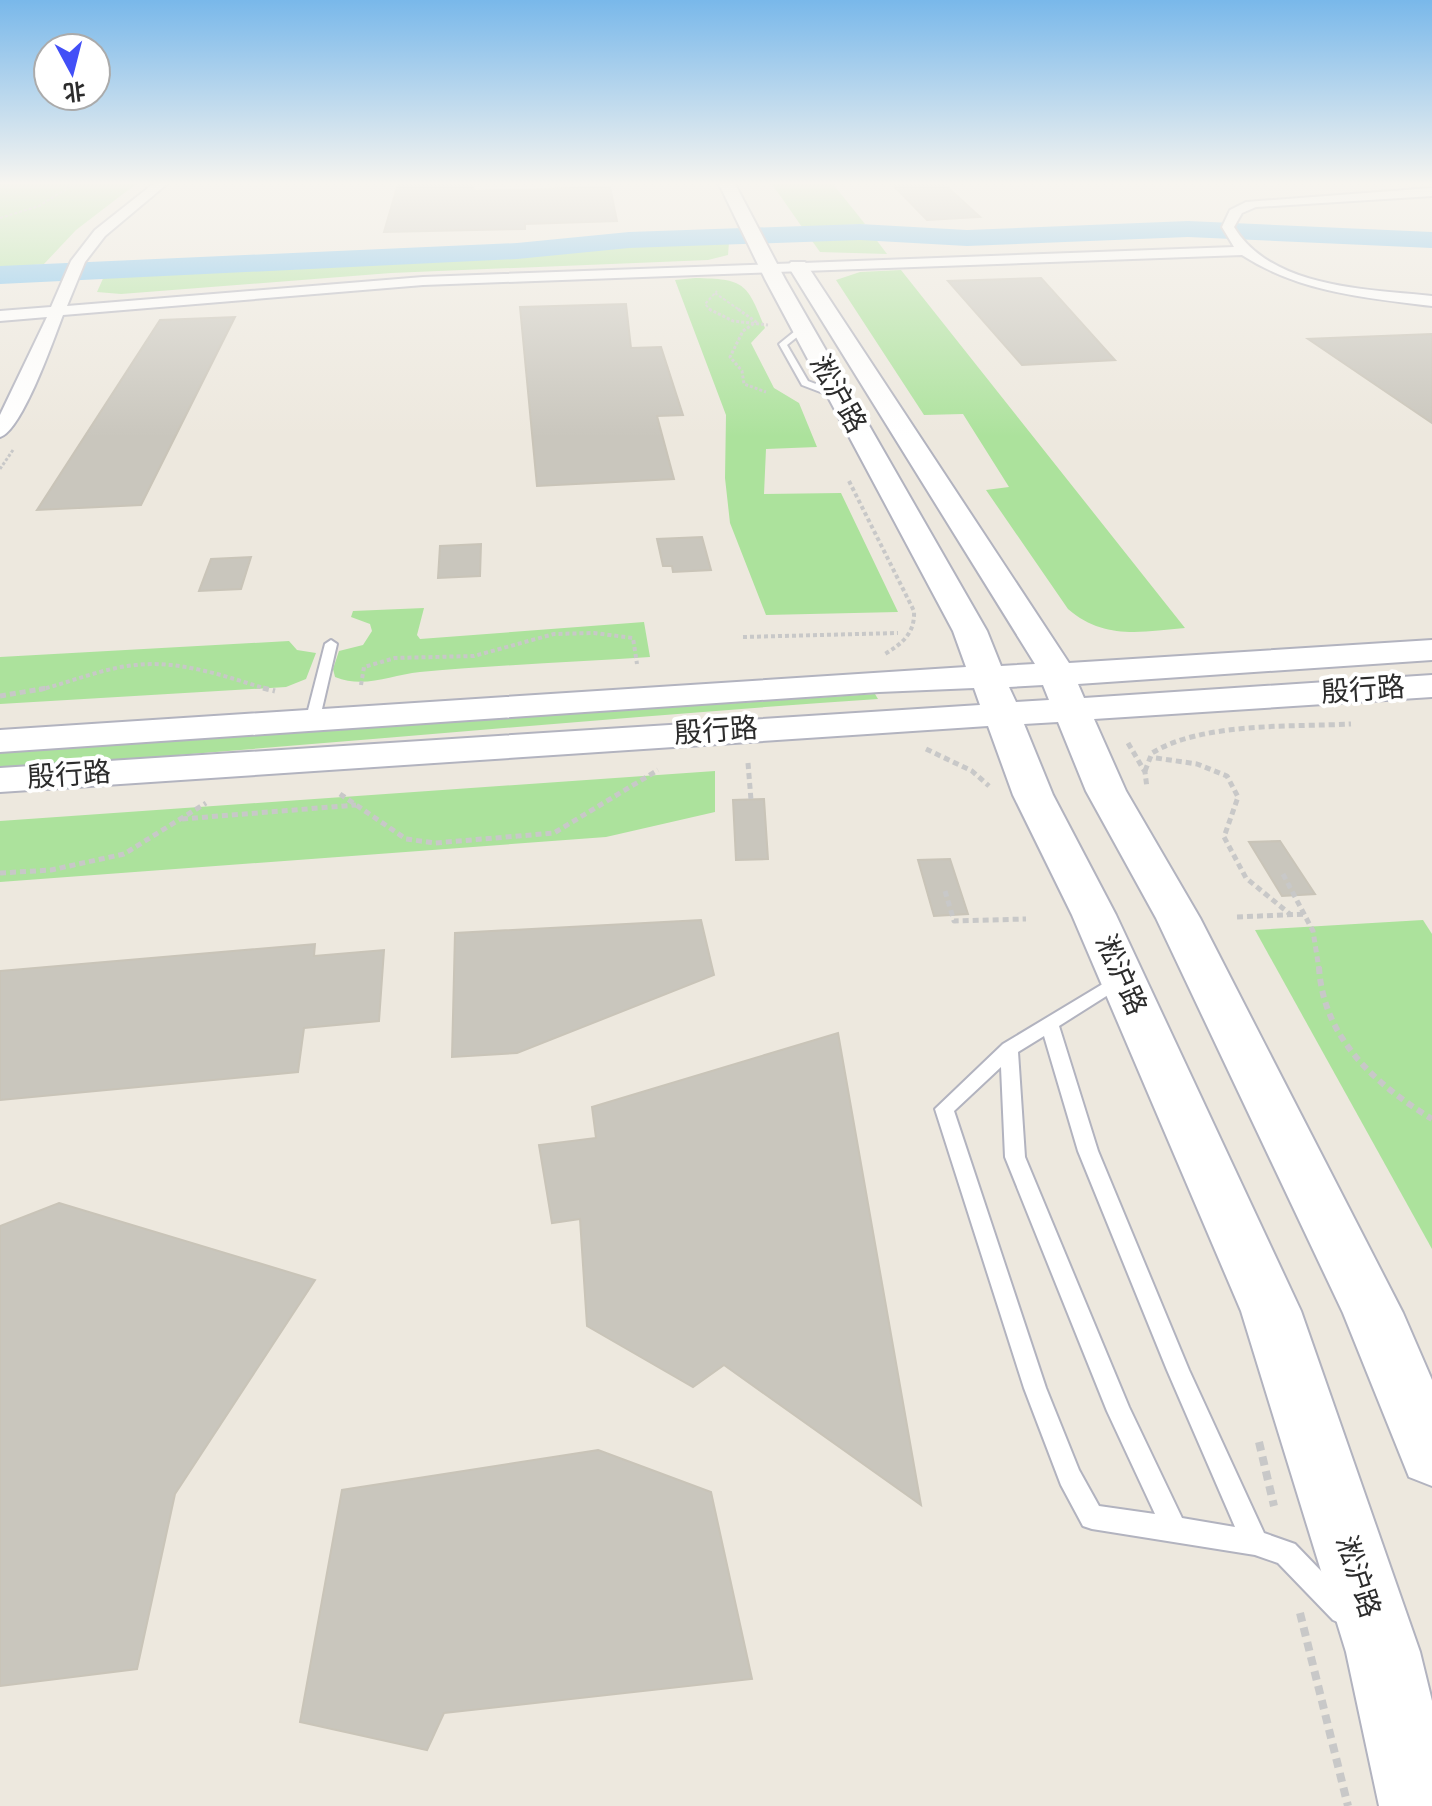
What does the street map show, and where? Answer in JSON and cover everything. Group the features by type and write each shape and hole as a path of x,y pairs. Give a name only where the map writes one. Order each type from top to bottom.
{"main road":[{"name":"淞沪路","path":"770,268 970,631 1033,795 1122,978 1271,1311 1383,1652 1419,1806"},
{"name":"淞沪路","path":"799,268 1029,621 1065,691 1106,791 1178,918 1373,1313 1432,1455"},
{"name":"殷行路","path":"1065,691 1432,650"},
{"name":"殷行路","path":"0,741 312,722 1065,691 1432,686"},
{"name":"殷行路","path":"0,780 994,694"}],"street":[{"path":"0,431 25,387 74,268"},
{"path":"0,316 423,281 737,268"},
{"path":"1279,268 1318,283 1432,301"}],"lane":[{"path":"312,722 331,644"},
{"path":"1122,978 1009,1049 944,1109 1035,1388 1070,1477 1092,1517 1255,1542 1286,1553 1383,1652"},
{"path":"1049,1024 1088,1151 1178,1370 1255,1542"},
{"path":"1009,1049 1015,1157 1119,1411 1175,1530"}],"path":[{"path":"719,284 705,304 707,310 768,325"},
{"path":"715,293 752,318 755,324"},
{"path":"755,324 743,331 730,357 742,371 740,376 744,384 766,392"},
{"path":"843,470 914,611 916,623 907,640 875,657"},
{"path":"361,685 364,667 389,657 477,656 526,639 557,634 604,632 633,638 637,664"},
{"path":"743,637 898,633"},
{"path":"0,696 38,691 132,665 152,664 202,671 275,691"},
{"path":"1145,772 1153,753 1170,743 1205,734 1356,724"},
{"path":"923,748 972,771 995,796"},
{"path":"1156,758 1197,764 1227,776 1238,797 1224,837 1246,878 1291,915"},
{"path":"748,763 751,800"},
{"path":"340,794 406,839 435,843 554,833 658,770"},
{"path":"0,873 99,863 124,854 206,803"},
{"path":"178,819 357,805"},
{"path":"1283,874 1307,914 1317,943 1320,986 1327,1014 1339,1037 1375,1079 1399,1100 1432,1119"},
{"path":"945,891 954,921 1026,919"},
{"path":"1237,917 1307,914"},
{"path":"1257,1434 1348,1806"}],"green space":[{"path":"223,268 506,268 391,273 121,294 97,292 105,274"},
{"path":"901,270 1185,628 1138,632 1109,630 1095,626 1068,609 986,490 1009,487 963,414 924,415 836,280 860,272"},
{"path":"695,278 734,282 742,286 754,301 765,328 751,343 774,388 799,403 817,447 766,449 764,494 841,493 898,612 766,615 730,523 725,478 726,415 675,280"},
{"path":"424,608 417,635 420,639 644,622 650,657 420,672 357,682 335,677 333,669 339,651 363,645 372,631 370,624 351,617 353,611"},
{"path":"289,641 297,650 316,653 306,679 286,687 0,704 0,657"},
{"path":"875,694 878,699 0,768 0,751"},
{"path":"715,771 715,812 606,837 0,882 0,821"},
{"path":"1423,920 1432,934 1432,1249 1255,930"}],"building":[{"path":"1041,278 1115,360 1022,365 948,281"},
{"path":"626,304 631,348 661,347 683,415 657,416 674,479 537,486 520,307"},
{"path":"235,317 141,505 37,510 160,320"},
{"path":"1432,334 1432,423 1308,339"},
{"path":"702,537 711,570 673,572 672,566 663,566 657,539"},
{"path":"481,544 480,576 438,578 440,546"},
{"path":"251,557 241,589 199,591 211,559"},
{"path":"764,799 768,859 736,860 733,800"},
{"path":"1280,841 1315,894 1282,896 1249,842"},
{"path":"950,859 968,914 934,916 918,860"},
{"path":"701,920 714,975 517,1053 452,1057 455,933"},
{"path":"315,944 314,956 384,950 379,1021 304,1028 298,1072 0,1100 0,971"},
{"path":"838,1033 921,1505 724,1365 693,1387 587,1326 580,1219 552,1223 539,1145 596,1138 592,1107"},
{"path":"59,1203 315,1280 175,1494 137,1669 0,1686 0,1226"},
{"path":"598,1450 711,1492 752,1679 444,1713 427,1750 300,1722 342,1490"}],"waterway":[{"path":"0,275 145,268"}]}
